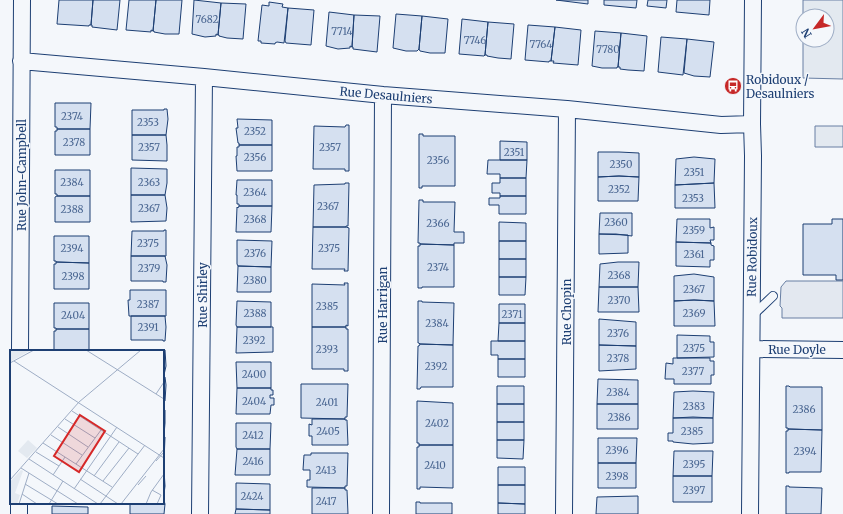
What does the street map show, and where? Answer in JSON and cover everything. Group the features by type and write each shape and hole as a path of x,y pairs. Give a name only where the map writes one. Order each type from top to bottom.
{"street":[{"name":"Rue John-Campbell","path":"20,350 22,0"},
{"name":"Rue Robidoux","path":"750,514 753,0"},
{"name":"Rue Desaulniers","path":"21,61 383,95 567,109 721,124 752,124"},
{"name":"Rue Shirley","path":"200,514 204,77"},
{"name":"Rue Harrigan","path":"381,514 383,95"},
{"name":"Rue Chopin","path":"564,514 567,109"},
{"name":"Rue Doyle","path":"752,349 843,350"}],"lane":[{"path":"752,317 773,296"}],"shaded area":[{"path":"803,0 843,0 843,79 803,78 803,48 835,48 835,8 803,8"},
{"path":"815,126 843,126 843,147 815,147"},
{"path":"786,281 843,281 843,318 782,318 782,308 780,306 781,287"}],"building":[{"path":"59,0 93,0 91,25 57,24"},
{"path":"93,0 120,0 117,30 92,27"},
{"path":"129,0 156,0 153,31 126,30"},
{"path":"156,0 182,0 179,34 165,34 153,31"},
{"path":"194,0 221,3 218,35 216,34 216,36 205,37 192,34"},
{"path":"556,0 588,0 588,4"},
{"path":"604,0 637,0 636,8 604,5"},
{"path":"648,0 667,0 666,8 647,6"},
{"path":"677,0 710,0 709,15 676,12"},
{"path":"269,2 283,4 282,7 288,8 284,43 261,43 261,41 258,41 262,5 269,6"},
{"path":"221,3 246,4 243,39 227,38 218,35"},
{"path":"288,8 314,10 311,45 286,43"},
{"path":"329,12 354,15 352,47 350,46 350,48 338,49 326,46"},
{"path":"396,14 422,16 419,49 417,51 406,51 393,48"},
{"path":"354,15 380,16 377,52 353,49"},
{"path":"422,16 448,19 445,53 420,51"},
{"path":"462,19 488,22 484,56 459,54"},
{"path":"488,22 514,24 511,59 485,55"},
{"path":"528,25 555,27 551,61 525,60"},
{"path":"555,27 581,30 578,65 553,63 554,61 551,61"},
{"path":"595,31 621,33 617,68 592,66"},
{"path":"621,33 647,36 644,71 620,69 620,67 618,67"},
{"path":"661,37 687,39 683,75 658,72"},
{"path":"687,39 714,42 710,77 694,76 684,73"},
{"path":"55,103 91,103 90,129 57,129 57,127 55,127"},
{"path":"167,109 168,119 166,135 132,135 132,110"},
{"path":"237,119 272,120 272,145 239,145 236,128 238,128"},
{"path":"346,125 349,125 349,171 345,171 345,169 313,169 314,126 345,127"},
{"path":"57,129 90,129 90,155 55,155 55,131 57,131"},
{"path":"419,134 423,134 423,136 455,136 455,186 422,186 422,188 419,188"},
{"path":"132,135 166,135 167,161 132,160"},
{"path":"500,141 527,142 527,160 500,160"},
{"path":"239,145 272,145 272,171 237,171 236,156 237,147 239,147"},
{"path":"598,152 639,153 639,177 598,177"},
{"path":"694,157 715,159 714,183 675,185 676,159"},
{"path":"488,160 527,160 526,178 500,178 500,174 487,174"},
{"path":"131,168 167,169 165,195 131,195"},
{"path":"55,170 90,170 90,196 57,196 57,194 55,194"},
{"path":"598,177 639,177 638,201 598,201"},
{"path":"500,178 526,178 526,196 500,196 500,193 492,193 492,183 500,183"},
{"path":"237,180 272,180 272,206 239,206 239,204 237,204 236,195"},
{"path":"349,183 348,226 313,227 314,185"},
{"path":"714,183 715,208 675,208 675,185"},
{"path":"131,195 165,195 167,208 166,221 131,222"},
{"path":"90,196 90,222 55,222 55,197"},
{"path":"500,196 526,196 526,214 499,214 499,205 489,205 489,198 500,198"},
{"path":"419,200 423,200 423,202 455,202 454,232 464,232 464,243 454,243 454,245 418,243"},
{"path":"239,206 272,206 271,232 236,232 237,207 238,208"},
{"path":"600,213 632,213 632,236 599,234"},
{"path":"677,219 710,219 710,228 714,227 714,240 710,240 711,243 676,242"},
{"path":"832,219 843,219 843,280 836,280 836,275 803,275 803,224 832,224"},
{"path":"499,222 526,223 526,241 499,241"},
{"path":"313,227 349,228 348,271 344,271 345,269 312,269"},
{"path":"166,230 166,256 131,256 132,231"},
{"path":"599,234 628,235 628,253 599,254"},
{"path":"54,236 89,236 89,263 54,261"},
{"path":"237,240 272,241 271,267 238,266"},
{"path":"499,241 526,241 526,259 499,259"},
{"path":"676,242 711,243 711,245 714,246 714,260 710,260 710,267 676,266"},
{"path":"420,244 454,245 454,287 418,288 418,246 420,246"},
{"path":"131,256 165,256 167,265 166,282 131,281"},
{"path":"499,259 526,259 526,277 499,277"},
{"path":"56,262 89,263 89,289 54,289 54,264 56,264"},
{"path":"639,262 638,287 599,287 600,264"},
{"path":"238,266 271,267 271,292 237,292"},
{"path":"694,274 714,277 714,301 674,301 674,276"},
{"path":"499,277 526,277 525,295 499,295"},
{"path":"344,283 348,283 348,326 312,327 312,284 345,285"},
{"path":"599,287 638,287 639,312 598,312"},
{"path":"130,290 166,290 166,316 129,316 128,300 130,300"},
{"path":"237,301 271,302 271,327 237,327"},
{"path":"418,301 454,303 453,345 418,343"},
{"path":"674,301 714,301 715,326 674,326"},
{"path":"54,303 89,303 89,329 54,328"},
{"path":"499,304 525,304 525,323 499,323"},
{"path":"131,316 165,316 165,341 131,340"},
{"path":"599,319 636,322 636,346 599,345"},
{"path":"499,323 525,323 525,341 498,341"},
{"path":"237,327 273,327 273,352 236,353"},
{"path":"312,327 346,327 346,329 348,329 348,371 344,371 344,369 312,369"},
{"path":"56,329 89,329 89,350 54,350 54,331 56,331"},
{"path":"677,335 710,336 710,342 714,342 714,357 677,358"},
{"path":"491,341 525,341 525,359 498,359 498,355 491,355"},
{"path":"420,344 453,345 453,387 421,387 420,389 417,389 418,346"},
{"path":"599,345 636,346 636,369 599,371"},
{"path":"164,350 165,350 166,366 164,375"},
{"path":"673,358 710,358 710,361 714,361 714,375 711,375 711,384 674,384 674,379 665,379 666,363 673,364"},
{"path":"498,359 525,359 525,377 498,377"},
{"path":"236,362 271,362 271,388 237,388"},
{"path":"164,376 166,385 164,401"},
{"path":"598,379 638,380 638,404 597,404"},
{"path":"301,384 348,384 347,417 345,417 345,419 301,418"},
{"path":"497,386 524,386 524,404 497,404"},
{"path":"786,386 822,387 822,430 786,428"},
{"path":"237,388 271,388 271,390 273,390 273,395 270,395 270,398 274,398 274,405 271,405 270,414 236,414"},
{"path":"674,392 714,392 713,418 673,418"},
{"path":"417,401 453,403 453,445 419,445 419,443 417,443"},
{"path":"497,404 524,404 524,422 497,422"},
{"path":"597,404 638,404 638,429 597,429"},
{"path":"164,410 165,410 164,435"},
{"path":"673,418 713,418 713,443 693,444 668,441 668,433 673,433"},
{"path":"312,419 347,420 348,445 312,445 312,436 309,436 309,424 312,425"},
{"path":"497,422 524,422 524,440 497,440"},
{"path":"236,423 271,423 270,449 237,449"},
{"path":"788,429 822,430 821,472 786,473 786,431 788,431"},
{"path":"164,436 165,437 164,461"},
{"path":"598,438 637,438 636,463 598,463"},
{"path":"497,440 524,440 523,459 497,458"},
{"path":"419,445 453,445 453,488 420,487 420,489 417,489 417,447 419,447"},
{"path":"237,449 270,449 270,475 235,475"},
{"path":"674,451 713,451 712,476 673,476"},
{"path":"311,453 348,453 347,486 345,486 345,488 307,487 307,480 310,480 310,470 303,470 304,455 311,455"},
{"path":"598,463 636,463 636,488 598,488"},
{"path":"498,467 525,467 525,485 498,485"},
{"path":"164,470 165,486 164,494"},
{"path":"673,476 712,476 712,502 673,502"},
{"path":"236,483 270,484 270,510 236,509"},
{"path":"498,485 525,485 525,504 498,503"},
{"path":"786,486 822,488 821,514 786,514"},
{"path":"312,488 345,488 345,490 347,490 348,514 312,514"},
{"path":"638,496 638,514 596,514 597,497"},
{"path":"164,500 165,504 164,514 130,514 130,504 164,504"},
{"path":"416,502 452,503 452,514 416,514"},
{"path":"498,503 525,504 525,514 498,514"},
{"path":"52,506 88,507 88,514 52,514"},
{"path":"236,509 270,510 270,514 235,514"}],"place":[{"name":"Robidoux / Desaulniers","path":"733,86"}]}
